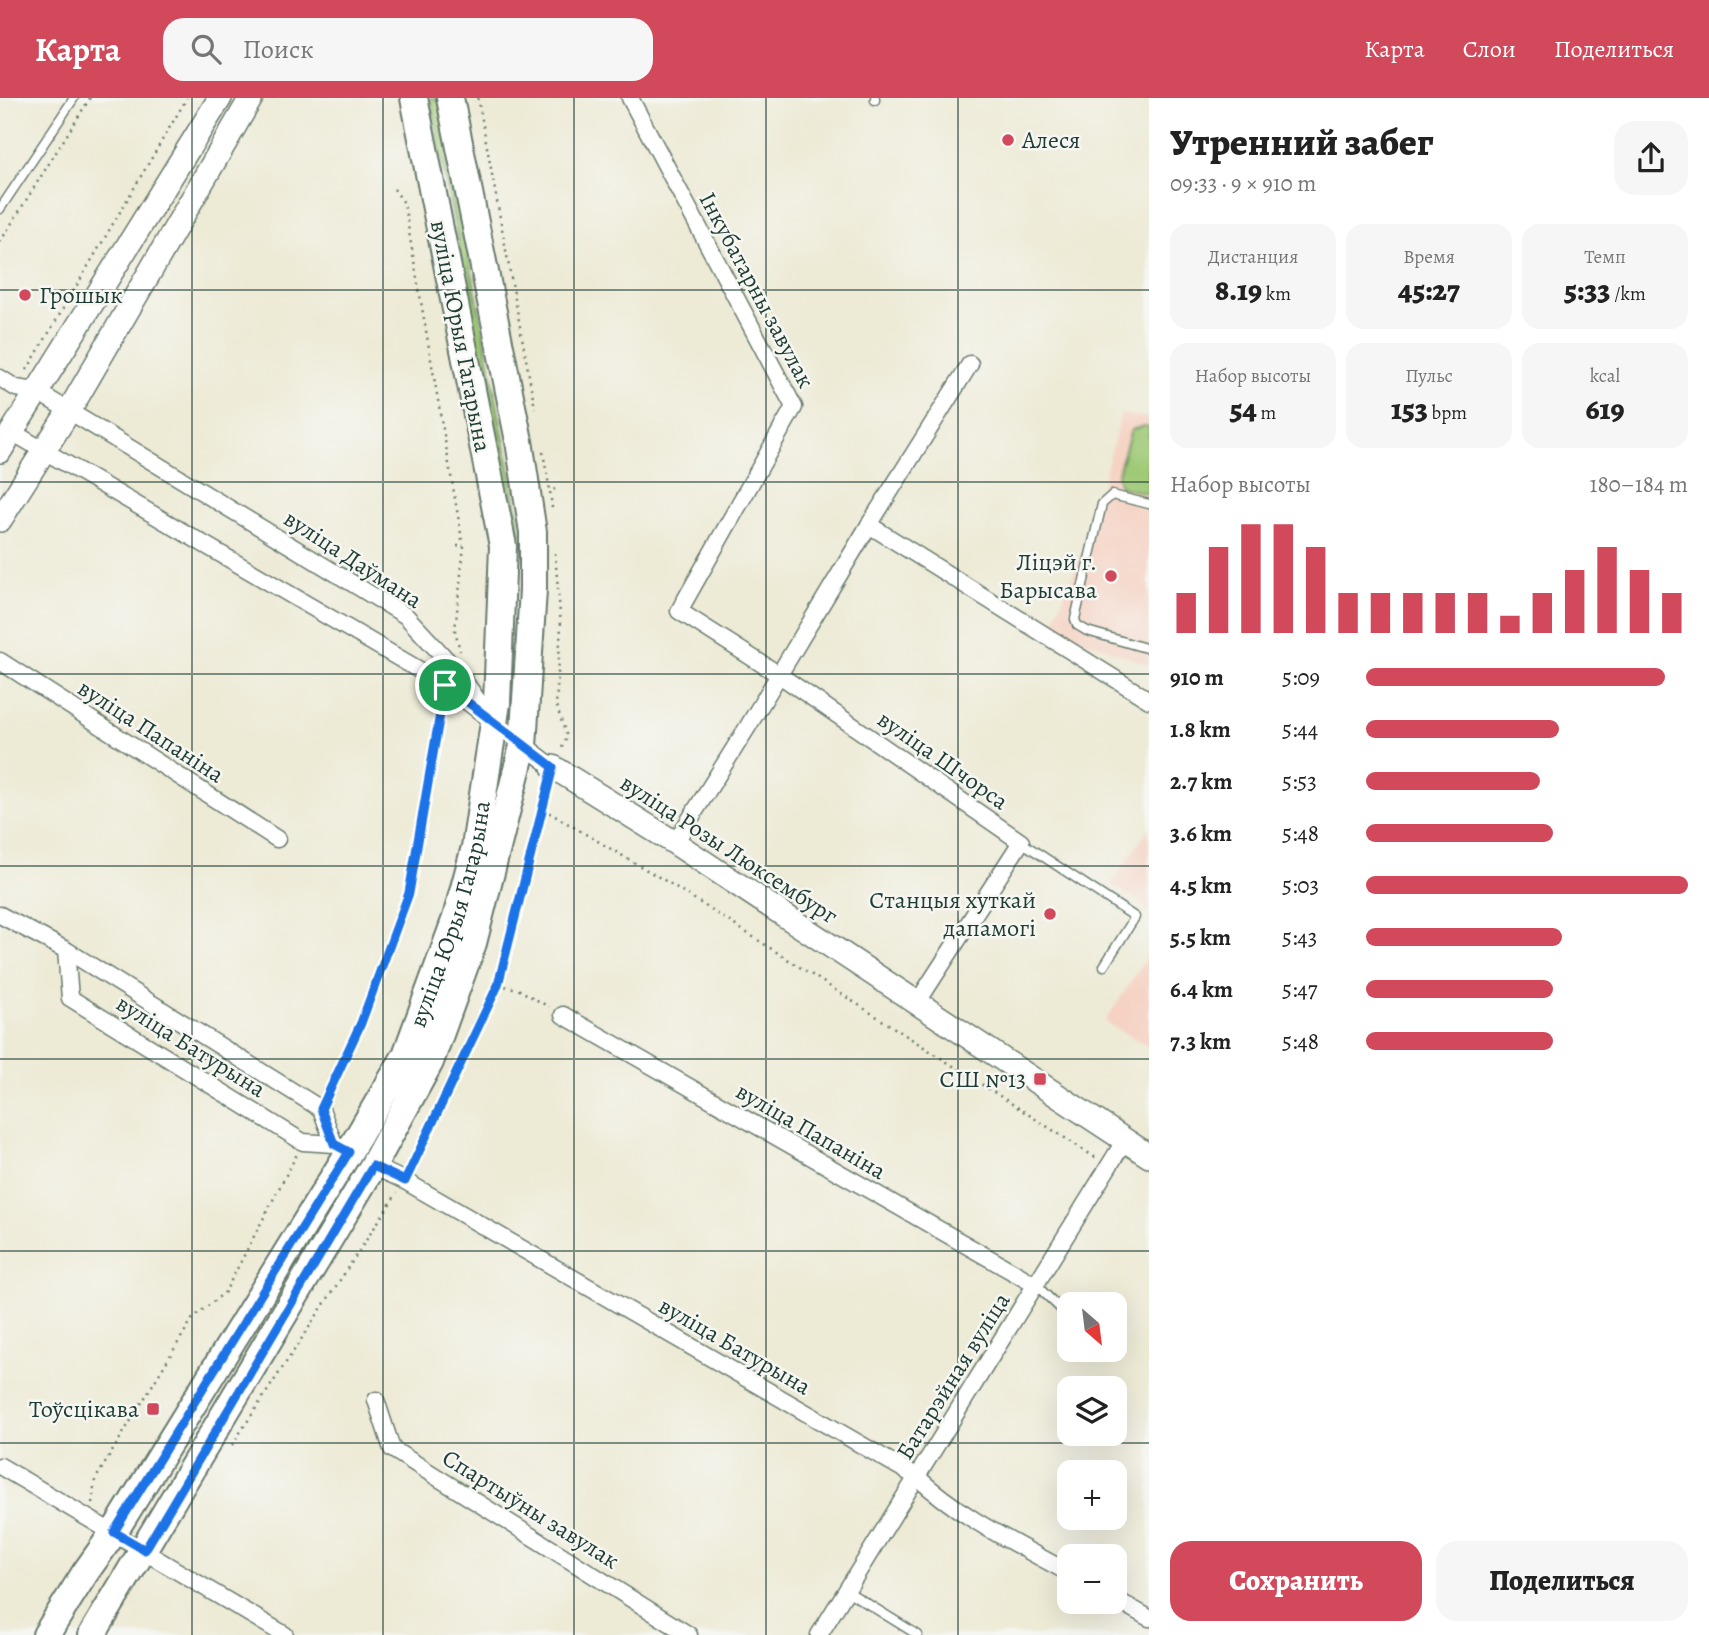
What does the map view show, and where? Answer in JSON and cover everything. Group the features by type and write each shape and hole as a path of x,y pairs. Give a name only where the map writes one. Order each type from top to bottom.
{"main road":[{"path":"6,442 26,390 220,98"},
{"path":"0,520 69,411 251,98"},
{"name":"вуліца Юрыя Гагарына","path":"46,1635 85,1573 102,1526 342,1148 406,1055 456,918 475,847 498,691 503,546 414,98"},
{"name":"вуліца Юрыя Гагарына","path":"92,1635 373,1166 430,1062 473,943 523,746 533,590 533,532 519,440 450,98"},
{"name":"вуліца Розы Люксембург","path":"553,767 675,843 1149,1156"}],"street":[{"name":"Інкубатарны завулак","path":"630,98 794,407 679,611"},
{"path":"675,843 970,365"},
{"name":"вуліца Даўмана","path":"0,378 69,411 406,615 458,672 494,722"},
{"path":"6,442 43,450 445,685 494,722"},
{"path":"869,525 1149,700"},
{"name":"вуліца Шчорса","path":"679,611 778,674 1021,842 917,1003"},
{"name":"вуліца Папаніна","path":"0,661 277,839"},
{"name":"вуліца Розы Люксембург","path":"494,722 553,767"},
{"name":"вуліца Батурына","path":"0,915 66,950 321,1109"},
{"name":"вуліца Батурына","path":"66,950 70,998 303,1142 342,1148"},
{"name":"вуліца Папаніна","path":"563,1016 1036,1285"},
{"path":"321,1109 342,1148"},
{"name":"Батарэйная вуліца","path":"820,1635 1125,1140"},
{"name":"вуліца Батурына","path":"373,1166 405,1181 917,1477 936,1495 974,1520 1057,1566"},
{"name":"Спартыўны завулак","path":"376,1399 392,1449 690,1635"},
{"path":"0,1466 145,1550 267,1631 285,1635"},
{"path":"1127,1606 1149,1618"}],"lane":[{"path":"0,209 74,98"},
{"path":"1149,504 1112,495 1102,504 1075,619 1077,625 1087,631 1149,649"},
{"path":"1021,842 1135,917 1104,966"},
{"path":"1036,1285 1057,1305"},
{"path":"846,1591 918,1635"}],"path":[{"path":"0,242 90,98"},
{"path":"26,390 187,98"},
{"path":"478,98 535,410"},
{"path":"394,189 404,204 464,546 455,629"},
{"path":"543,450 552,518"},
{"path":"550,491 555,489"},
{"path":"231,1446 405,1181 498,985 553,767 567,737 556,705 561,626 554,545"},
{"path":"457,546 464,546"},
{"path":"321,1109 361,1023 409,893 445,685"},
{"path":"543,809 674,886 1109,1166"},
{"path":"498,985 518,989 563,1016"},
{"path":"102,1526 95,1480 194,1318 225,1292 303,1142"}],"shaded area":[{"path":"1121,414 1149,418 1149,665 1051,627 1087,542"},
{"path":"1149,828 1149,913 1141,902 1111,884"},
{"path":"1149,953 1149,1047 1105,1022"}],"green space":[{"path":"430,98 439,98 522,535 513,536"},
{"path":"1149,427 1149,494 1120,487 1117,476 1131,430"}],"place":[{"name":"Алеся","path":"1008,140"},
{"name":"Грошык","path":"25,295"},
{"name":"Ліцэй г. Барысава","path":"1111,576"},
{"name":"Станцыя хуткай дапамогі","path":"1050,914"},
{"name":"СШ №13","path":"1040,1079"},
{"name":"Тоўсцікава","path":"153,1409"}],"route":[{"path":"445,685 553,767 498,985 405,1181 373,1166 145,1550 114,1532 349,1152 334,1144 321,1109 361,1023 409,893 445,685"}]}
